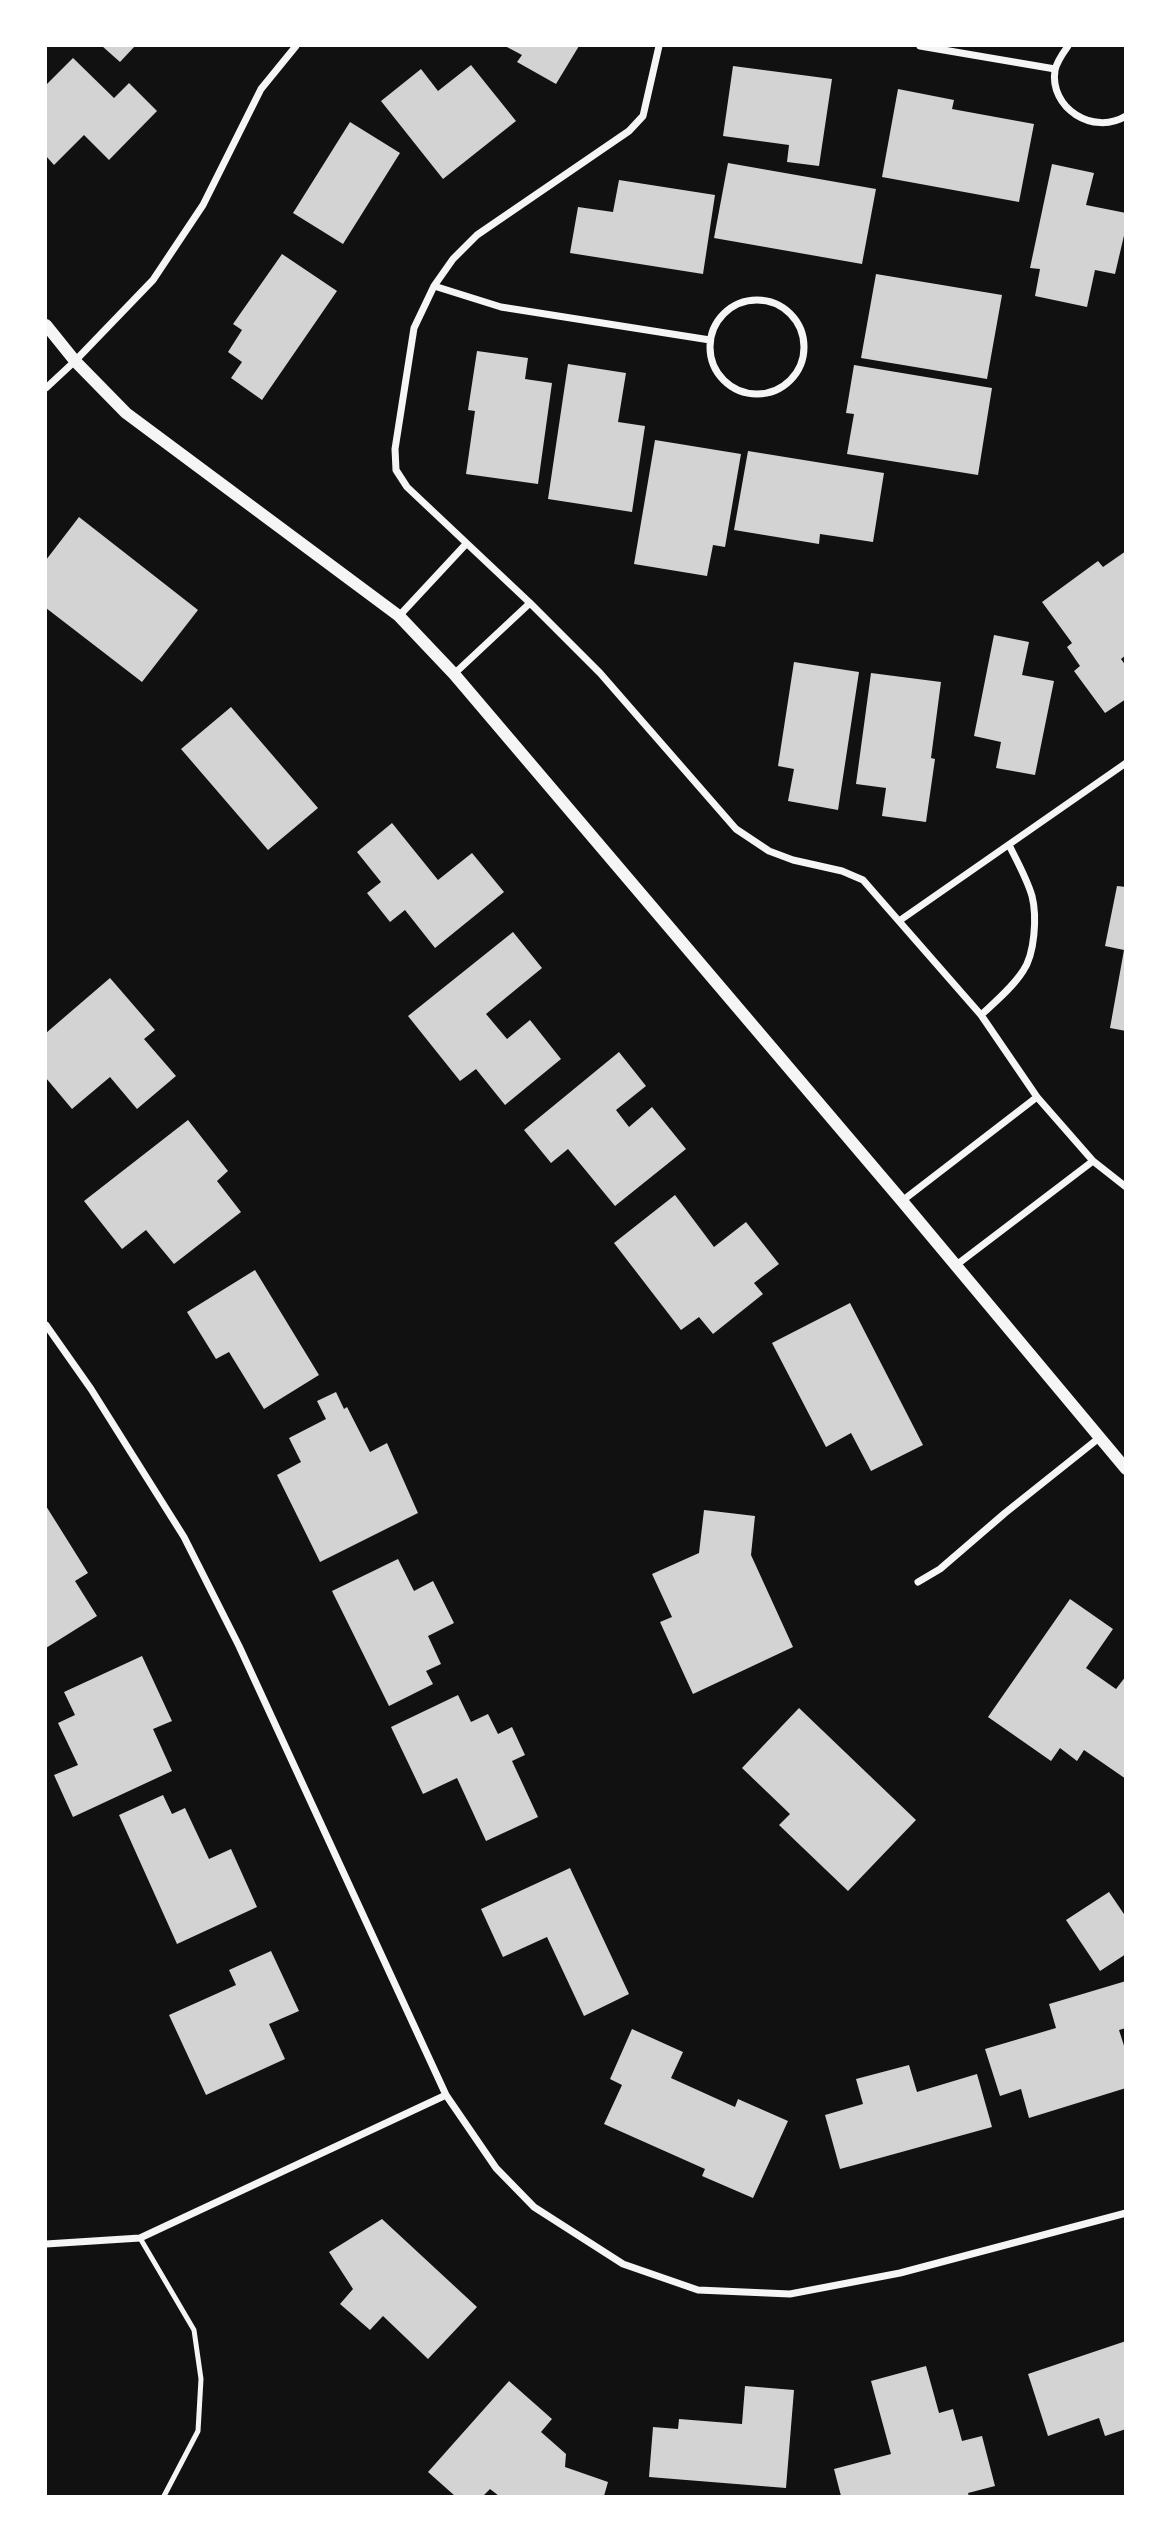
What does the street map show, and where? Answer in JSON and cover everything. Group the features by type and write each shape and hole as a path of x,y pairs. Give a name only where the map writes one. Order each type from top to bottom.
{"street":[{"path":"46,388 153,280 203,205 261,89 296,46"},
{"path":"659,46 643,116 629,131 477,235 453,259 434,286 414,328 395,449 396,470 407,487 600,673 736,829 769,851 793,860 842,871 863,880 981,1015 1037,1097 1093,1161 1125,1186"},
{"path":"920,46 1055,69"},
{"path":"1068,46 1055,69 1058,94 1064,105 1084,121 1109,123 1125,116"},
{"path":"434,286 501,307 710,340"},
{"path":"764,300 778,305 794,319 803,339 803,354 799,368 783,386 761,394 748,394 737,390 718,375 710,352 710,340 723,314 749,301 764,300"},
{"path":"46,325 75,361 125,413 399,616 454,674 902,1201 1125,1469"},
{"path":"399,616 466,544"},
{"path":"454,674 530,603"},
{"path":"899,922 1125,763"},
{"path":"981,1015 1025,970 1031,948 1034,920 1032,896 1009,845"},
{"path":"902,1201 1037,1097"},
{"path":"954,1266 1093,1161"},
{"path":"46,1325 91,1389 184,1537 239,1646 446,2095 496,2168 534,2207 623,2264 698,2290 790,2294 900,2273 1125,2213"},
{"path":"918,1582 940,1569 1099,1438"},
{"path":"46,2244 140,2238 446,2095"}],"lane":[{"path":"140,2238 194,2330 201,2379 198,2431 164,2497"}],"building":[{"path":"102,46 135,46 120,62"},
{"path":"505,46 579,46 556,84 517,62 522,55"},
{"path":"73,58 114,98 129,83 157,111 109,160 84,135 54,165 46,156 46,85"},
{"path":"471,65 516,121 443,179 381,101 421,69 438,91"},
{"path":"733,66 832,79 819,166 787,162 789,145 723,136"},
{"path":"898,89 954,100 952,109 1034,124 1019,202 882,177"},
{"path":"350,122 400,153 343,244 293,213"},
{"path":"728,163 876,189 862,264 714,238"},
{"path":"1052,164 1094,173 1086,205 1126,213 1126,227 1115,274 1095,270 1087,307 1035,296 1040,269 1030,268"},
{"path":"619,180 715,195 703,274 570,253 578,207 613,212"},
{"path":"282,254 337,291 262,400 231,378 242,362 228,352 242,330 233,324"},
{"path":"876,274 1002,295 987,379 861,358"},
{"path":"477,351 528,358 525,379 552,383 538,484 466,474 475,411 468,410"},
{"path":"568,364 626,373 618,422 645,426 632,512 548,499"},
{"path":"854,365 992,388 978,475 847,454 854,414 846,413"},
{"path":"655,440 741,454 725,547 713,545 707,576 634,564"},
{"path":"748,451 884,473 873,542 820,534 819,544 734,530"},
{"path":"79,517 198,610 142,682 46,608 46,560"},
{"path":"1126,551 1126,655 1121,659 1126,666 1126,699 1105,713 1074,671 1080,666 1067,647 1072,643 1042,602 1098,561 1103,567"},
{"path":"994,635 1029,642 1022,675 1054,681 1035,775 996,768 1001,742 974,736"},
{"path":"794,662 859,672 838,810 788,801 794,769 778,766"},
{"path":"871,673 941,682 931,758 935,759 926,822 882,816 886,788 856,784"},
{"path":"231,707 318,808 268,850 181,749"},
{"path":"392,823 438,880 472,853 504,892 435,948 405,910 390,922 367,893 381,882 357,852"},
{"path":"1117,886 1126,887 1126,1031 1110,1028 1124,950 1105,946"},
{"path":"513,932 542,968 486,1014 507,1039 530,1020 561,1059 505,1105 476,1069 460,1081 408,1016"},
{"path":"110,978 155,1030 144,1039 176,1076 137,1109 110,1077 72,1109 46,1078 46,1033"},
{"path":"619,1052 646,1086 616,1110 629,1127 652,1107 686,1149 615,1206 568,1149 551,1163 524,1130"},
{"path":"188,1120 228,1171 217,1181 241,1212 174,1264 146,1230 122,1249 84,1201"},
{"path":"675,1195 714,1247 746,1222 779,1264 754,1283 763,1294 713,1334 699,1317 681,1330 614,1243"},
{"path":"255,1270 319,1375 264,1409 229,1352 216,1359 187,1312"},
{"path":"850,1303 923,1445 871,1471 851,1433 826,1447 772,1343"},
{"path":"336,1392 344,1409 347,1407 370,1452 387,1443 418,1513 320,1562 277,1475 301,1462 289,1438 326,1419 317,1401"},
{"path":"46,1506 88,1573 75,1581 97,1616 46,1648"},
{"path":"704,1510 755,1516 751,1555 793,1647 693,1694 660,1622 672,1617 652,1574 699,1553"},
{"path":"398,1559 414,1591 433,1581 454,1623 428,1636 441,1664 426,1671 433,1684 389,1706 332,1591"},
{"path":"1070,1599 1113,1629 1086,1668 1116,1689 1126,1676 1126,1779 1084,1750 1077,1761 1060,1748 1051,1761 988,1717"},
{"path":"142,1656 172,1721 153,1729 172,1771 73,1817 54,1775 78,1765 58,1723 75,1715 64,1692"},
{"path":"458,1695 471,1722 488,1714 498,1734 512,1727 525,1755 512,1761 538,1817 486,1841 457,1778 423,1794 391,1727"},
{"path":"799,1708 916,1820 848,1891 779,1825 790,1814 742,1768"},
{"path":"163,1795 172,1814 185,1808 209,1859 231,1849 257,1907 177,1944 119,1815"},
{"path":"570,1868 629,1994 584,2016 547,1937 503,1957 481,1909"},
{"path":"1109,1892 1126,1917 1126,1954 1100,1971 1066,1920"},
{"path":"271,1951 299,2011 269,2024 285,2059 206,2095 169,2015 236,1985 229,1970"},
{"path":"1126,1981 1126,2028 1119,2030 1126,2052 1126,2088 1029,2118 1021,2089 1000,2096 985,2049 1056,2028 1049,2004"},
{"path":"632,2029 683,2052 671,2078 735,2107 738,2099 788,2121 753,2198 702,2176 705,2169 604,2124 622,2085 610,2079"},
{"path":"909,2065 917,2092 977,2074 992,2127 840,2169 825,2115 863,2104 856,2079"},
{"path":"382,2219 477,2307 428,2359 383,2316 370,2330 340,2304 353,2289 329,2252"},
{"path":"1126,2341 1126,2429 1105,2436 1099,2418 1048,2436 1028,2374"},
{"path":"926,2366 939,2413 953,2409 962,2441 982,2436 995,2486 968,2493 969,2496 841,2496 834,2469 891,2454 871,2381"},
{"path":"509,2381 552,2419 541,2432 566,2454 565,2467 608,2482 604,2496 499,2496 490,2489 483,2496 455,2496 428,2472"},
{"path":"745,2386 794,2390 786,2488 649,2477 653,2427 678,2429 679,2419 742,2424"}]}
